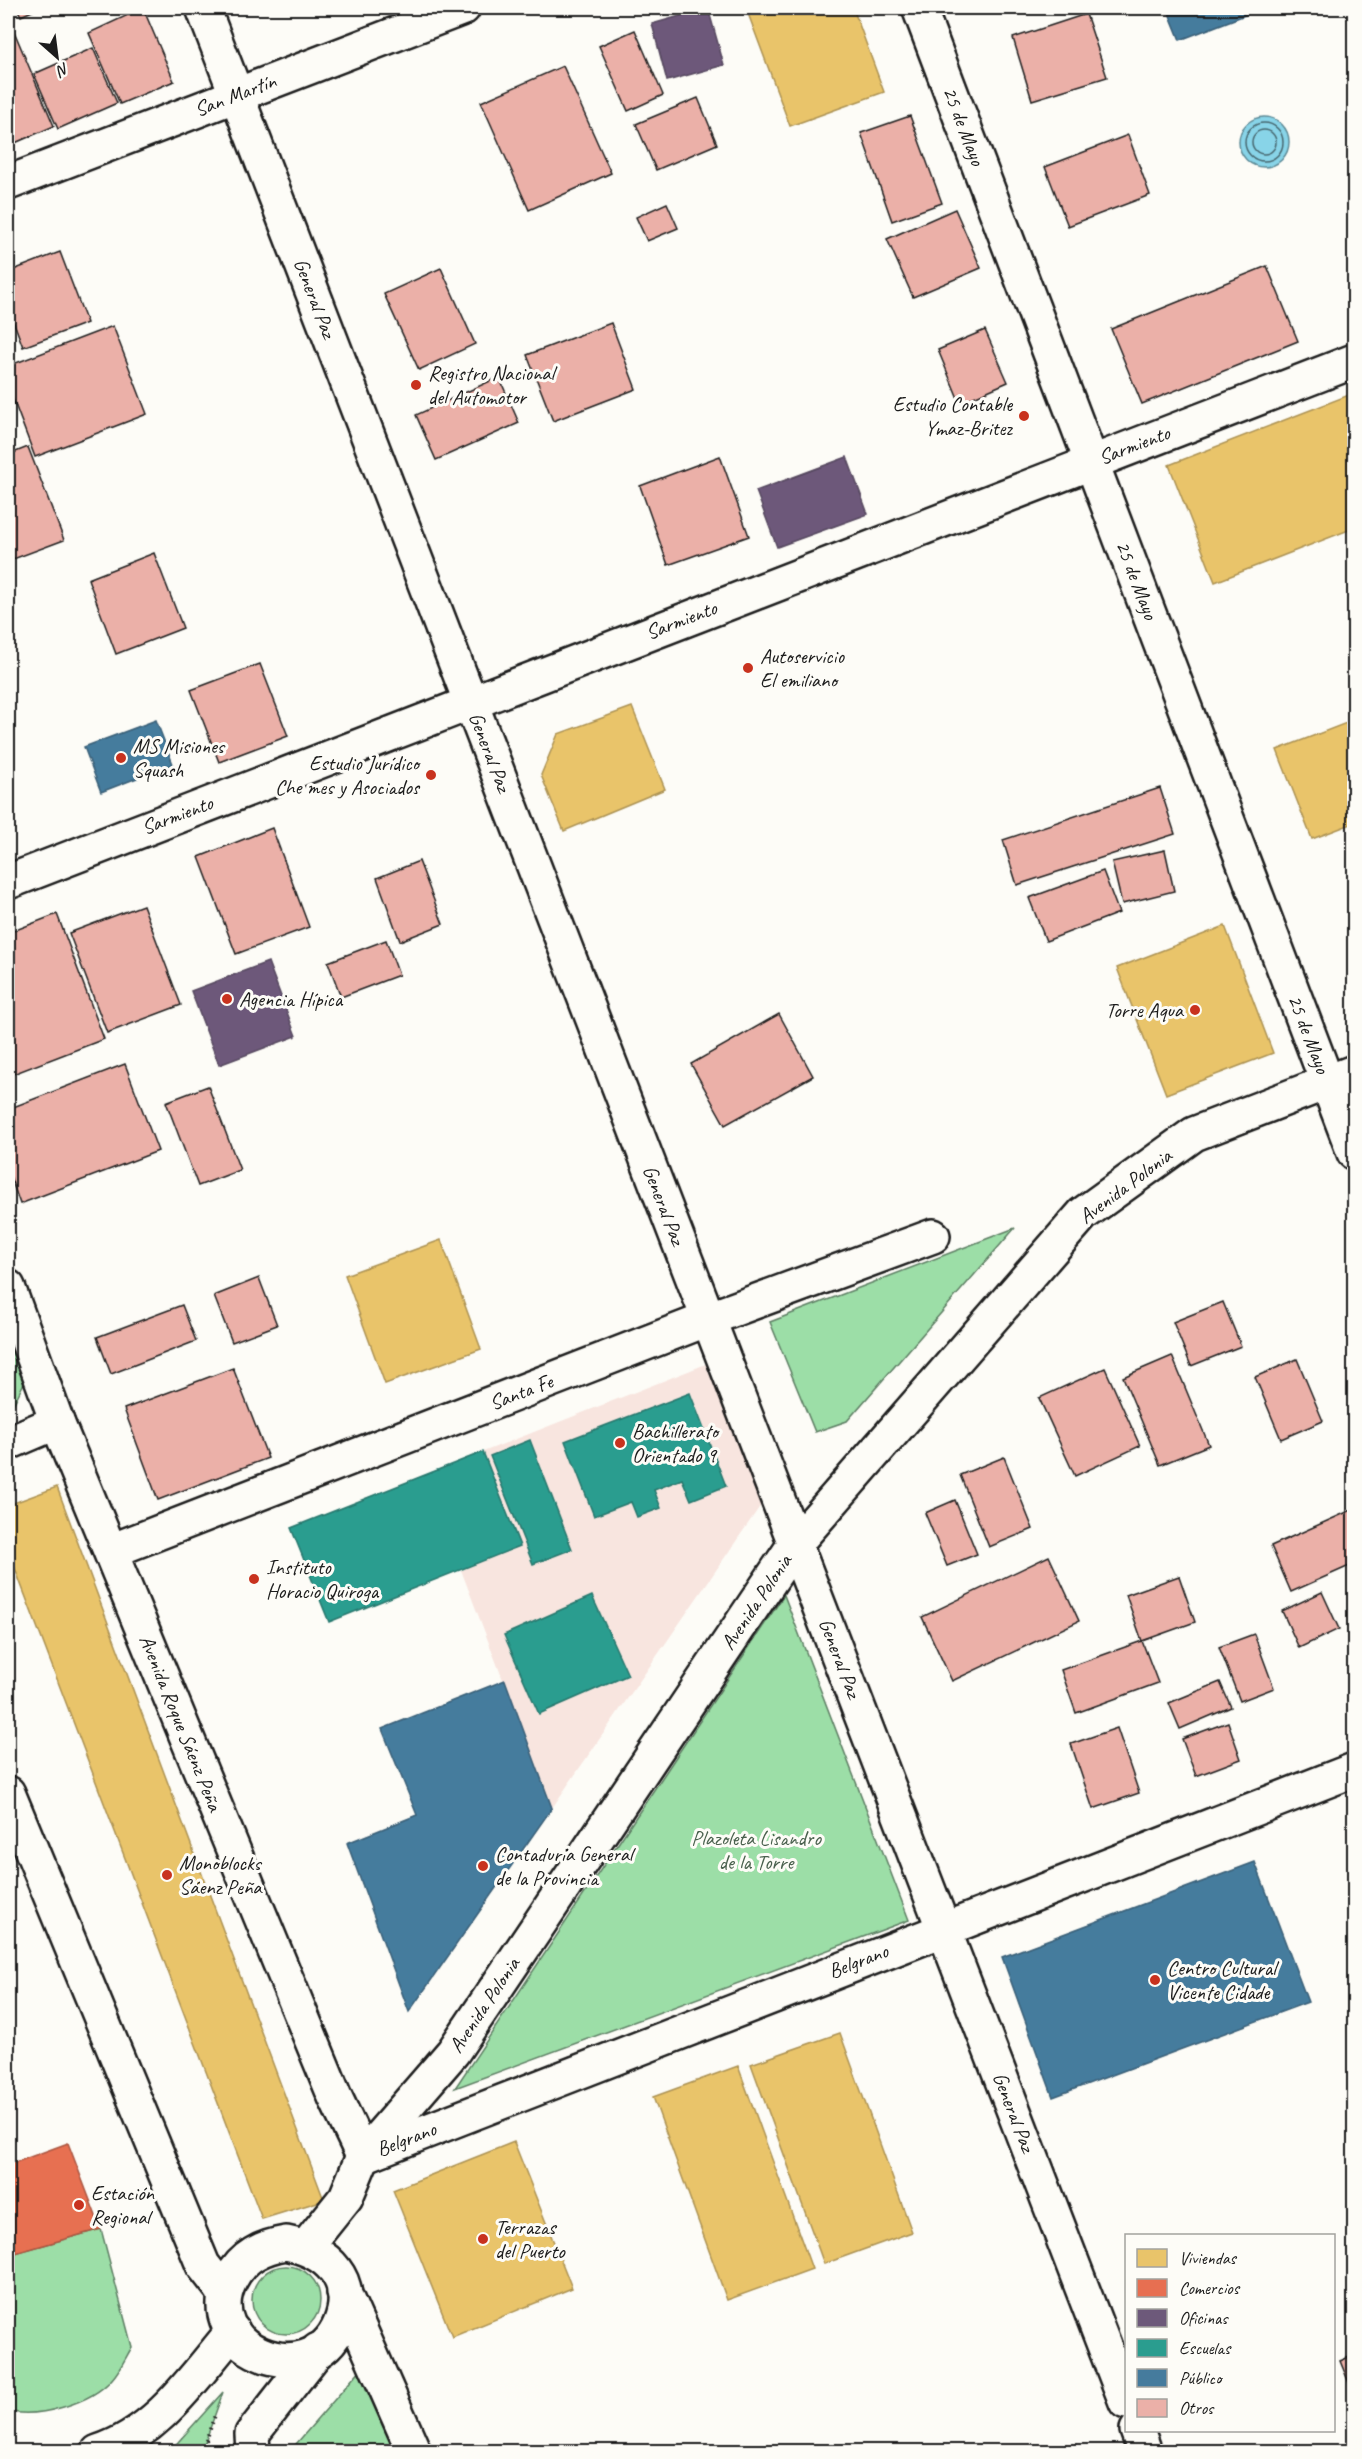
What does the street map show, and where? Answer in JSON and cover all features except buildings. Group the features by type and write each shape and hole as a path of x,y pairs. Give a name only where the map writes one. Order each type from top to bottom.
{"street":[{"name":"General Paz","path":"203,8 1125,2399"},
{"name":"San Martín","path":"8,183 463,8"},
{"name":"25 de Mayo","path":"919,8 1092,461 1341,1077 1354,1153"},
{"name":"Sarmiento","path":"8,882 470,701 1354,361"},
{"name":"Avenida Polonia","path":"306,2247 346,2197 363,2156 453,2052 795,1544 1083,1214 1194,1134 1341,1077"},
{"name":"Santa Fe","path":"111,1551 708,1319 933,1236"},
{"name":"Avenida Roque Sáenz Peña","path":"8,1287 57,1422 335,2097 363,2156"},
{"path":"8,1443 57,1422"},
{"name":"Belgrano","path":"363,2156 1354,1770"},
{"path":"8,1794 202,2265 224,2292"},
{"path":"344,2293 344,2310 339,2326 330,2340 303,2358 287,2361 271,2359 256,2353 233,2331 226,2317 224,2292 235,2271 249,2256 267,2247 286,2243 306,2247 332,2265 414,2451"},
{"path":"98,2451 123,2444 167,2409 233,2331"},
{"path":"254,2451 252,2434 318,2350"},
{"path":"1138,2432 1145,2451"}],"shaded area":[{"path":"706,1364 761,1505 552,1808 461,1570 520,1546 483,1452"}],"green space":[{"path":"1015,1228 847,1421 815,1432 770,1322"},
{"path":"8,1342 24,1383 8,1415"},
{"name":"Plazoleta Lisandro de la Torre","path":"784,1595 909,1920 455,2088"},
{"path":"101,2229 132,2347 112,2379 103,2388 78,2402 34,2413 8,2411 8,2255"},
{"path":"279,2266 293,2266 305,2271 315,2281 320,2300 315,2319 305,2329 293,2334 279,2334 267,2329 257,2319 252,2307 252,2293 257,2281 267,2271"},
{"path":"362,2368 398,2451 290,2451"},
{"path":"223,2392 202,2451 170,2451"}],"water":[{"path":"1259,117 1269,117 1282,124 1289,137 1289,147 1282,160 1269,167 1259,167 1250,163 1243,156 1239,147 1239,137 1243,128 1250,121"}],"place":[{"name":"Registro Nacional del Automotor","path":"416,385"},
{"name":"Estudio Contable Ymaz-Britez","path":"1024,416"},
{"name":"Autoservicio El emiliano","path":"748,668"},
{"name":"MS Misiones Squash","path":"121,758"},
{"name":"Estudio Jurídico Che mes y Asociados","path":"431,775"},
{"name":"Agencia Hípica","path":"227,999"},
{"name":"Torre Aqua","path":"1195,1010"},
{"name":"Bachillerato Orientado 9","path":"620,1443"},
{"name":"Instituto Horacio Quiroga","path":"254,1579"},
{"name":"Contaduría General de la Provincia","path":"483,1866"},
{"name":"Monoblocks Sáenz Peña","path":"167,1875"},
{"name":"Centro Cultural Vicente Cidade","path":"1155,1980"},
{"name":"Estación Regional","path":"79,2205"},
{"name":"Terrazas del Puerto","path":"483,2239"}]}
